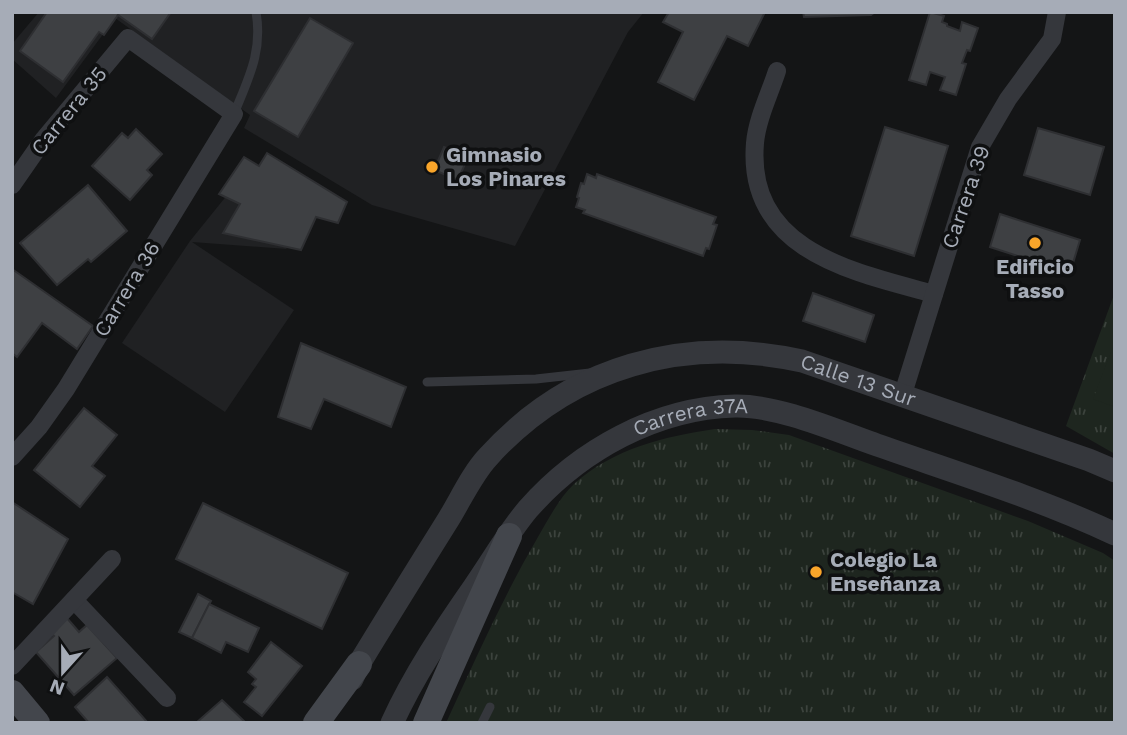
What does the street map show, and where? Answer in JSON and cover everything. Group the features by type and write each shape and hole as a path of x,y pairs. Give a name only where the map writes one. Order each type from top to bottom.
{"main road":[{"path":"426,723 509,536"},
{"path":"316,723 359,664"},
{"path":"12,693 37,723"}],"street":[{"name":"Carrera 39","path":"902,397 980,147 1008,99 1052,39 1057,12"},
{"name":"Carrera 35","path":"12,185 44,139 128,38 234,114"},
{"path":"777,71 755,139 754,166 771,213 786,234 808,251 839,265 934,294"},
{"name":"Carrera 36","path":"12,457 39,427 66,389 234,114"},
{"name":"Calle 13 Sur","path":"619,369 666,355 732,351 770,354 802,361 1115,471"},
{"path":"332,723 359,664 486,459 550,395 619,369"},
{"name":"Carrera 37A","path":"392,723 446,626 539,497 572,466 602,446 631,431 684,413 737,406 789,414 1065,511 1115,534"},
{"path":"12,666 112,559"},
{"path":"74,600 167,698"}],"lane":[{"path":"234,114 256,57 259,30 256,12"},
{"path":"427,382 536,379 619,369"},
{"path":"536,379 550,395"},
{"path":"482,723 490,707"}],"shaded area":[{"name":"Gimnasio Los Pinares","path":"39,12 644,12 628,32 515,246 372,205 244,128 250,115 115,18 56,98 12,59 12,44"},
{"path":"232,189 287,249 192,242 294,310 225,412 122,343 190,241"}],"green space":[{"path":"1115,292 1115,454 1066,426"},
{"path":"1115,344 1115,407 1093,399"},
{"name":"Colegio La Enseñanza","path":"715,429 789,435 1028,521 1103,553 1115,561 1115,723 446,723 513,583 550,516 574,484 622,453 659,440"}],"building":[{"path":"47,12 120,12 104,35 99,32 63,82 20,51"},
{"path":"120,12 171,12 152,39 118,15"},
{"path":"669,12 765,12 748,46 727,36 694,100 658,82 683,32 663,22"},
{"path":"803,12 875,12 871,15 804,17"},
{"path":"930,12 944,16 942,22 960,31 962,22 978,28 970,51 967,50 962,63 966,64 956,95 940,90 945,77 930,72 926,85 909,80"},
{"path":"310,18 353,43 298,137 254,111"},
{"path":"885,127 948,146 914,256 851,236"},
{"path":"1038,128 1104,147 1090,195 1024,175"},
{"path":"136,129 162,154 147,170 152,175 130,200 92,166 122,133 128,138"},
{"path":"444,147 468,157 458,180 434,170"},
{"path":"267,153 347,202 338,223 316,217 301,250 223,233 240,204 219,194 244,157 259,166"},
{"path":"587,174 596,178 597,174 716,217 713,224 717,225 709,249 706,248 703,256 583,213 585,210 576,207 577,197"},
{"path":"88,185 127,231 91,262 88,259 57,285 20,243"},
{"name":"Edificio Tasso","path":"1000,214 1080,240 1070,273 990,247"},
{"path":"12,269 93,326 77,349 42,323 17,357 12,353"},
{"path":"813,293 874,315 865,342 803,321"},
{"path":"301,343 406,387 391,427 324,399 311,429 278,417"},
{"path":"84,408 117,435 92,466 105,476 80,507 34,470"},
{"path":"12,502 68,539 33,604 12,592"},
{"path":"203,503 348,573 322,629 176,559"},
{"path":"198,594 211,601 192,638 179,632"},
{"path":"209,604 259,628 248,652 226,642 221,653 192,638"},
{"path":"66,617 79,632 87,625 117,658 74,695 36,652 54,636 49,631"},
{"path":"271,642 302,666 262,716 244,702 256,687 252,684 256,679 248,672"},
{"path":"107,677 148,723 89,723 75,707"},
{"path":"222,700 246,723 196,723"}],"place":[{"name":"Gimnasio Los Pinares","path":"432,167"},
{"name":"Edificio Tasso","path":"1035,243"},
{"name":"Colegio La Enseñanza","path":"816,572"}]}
